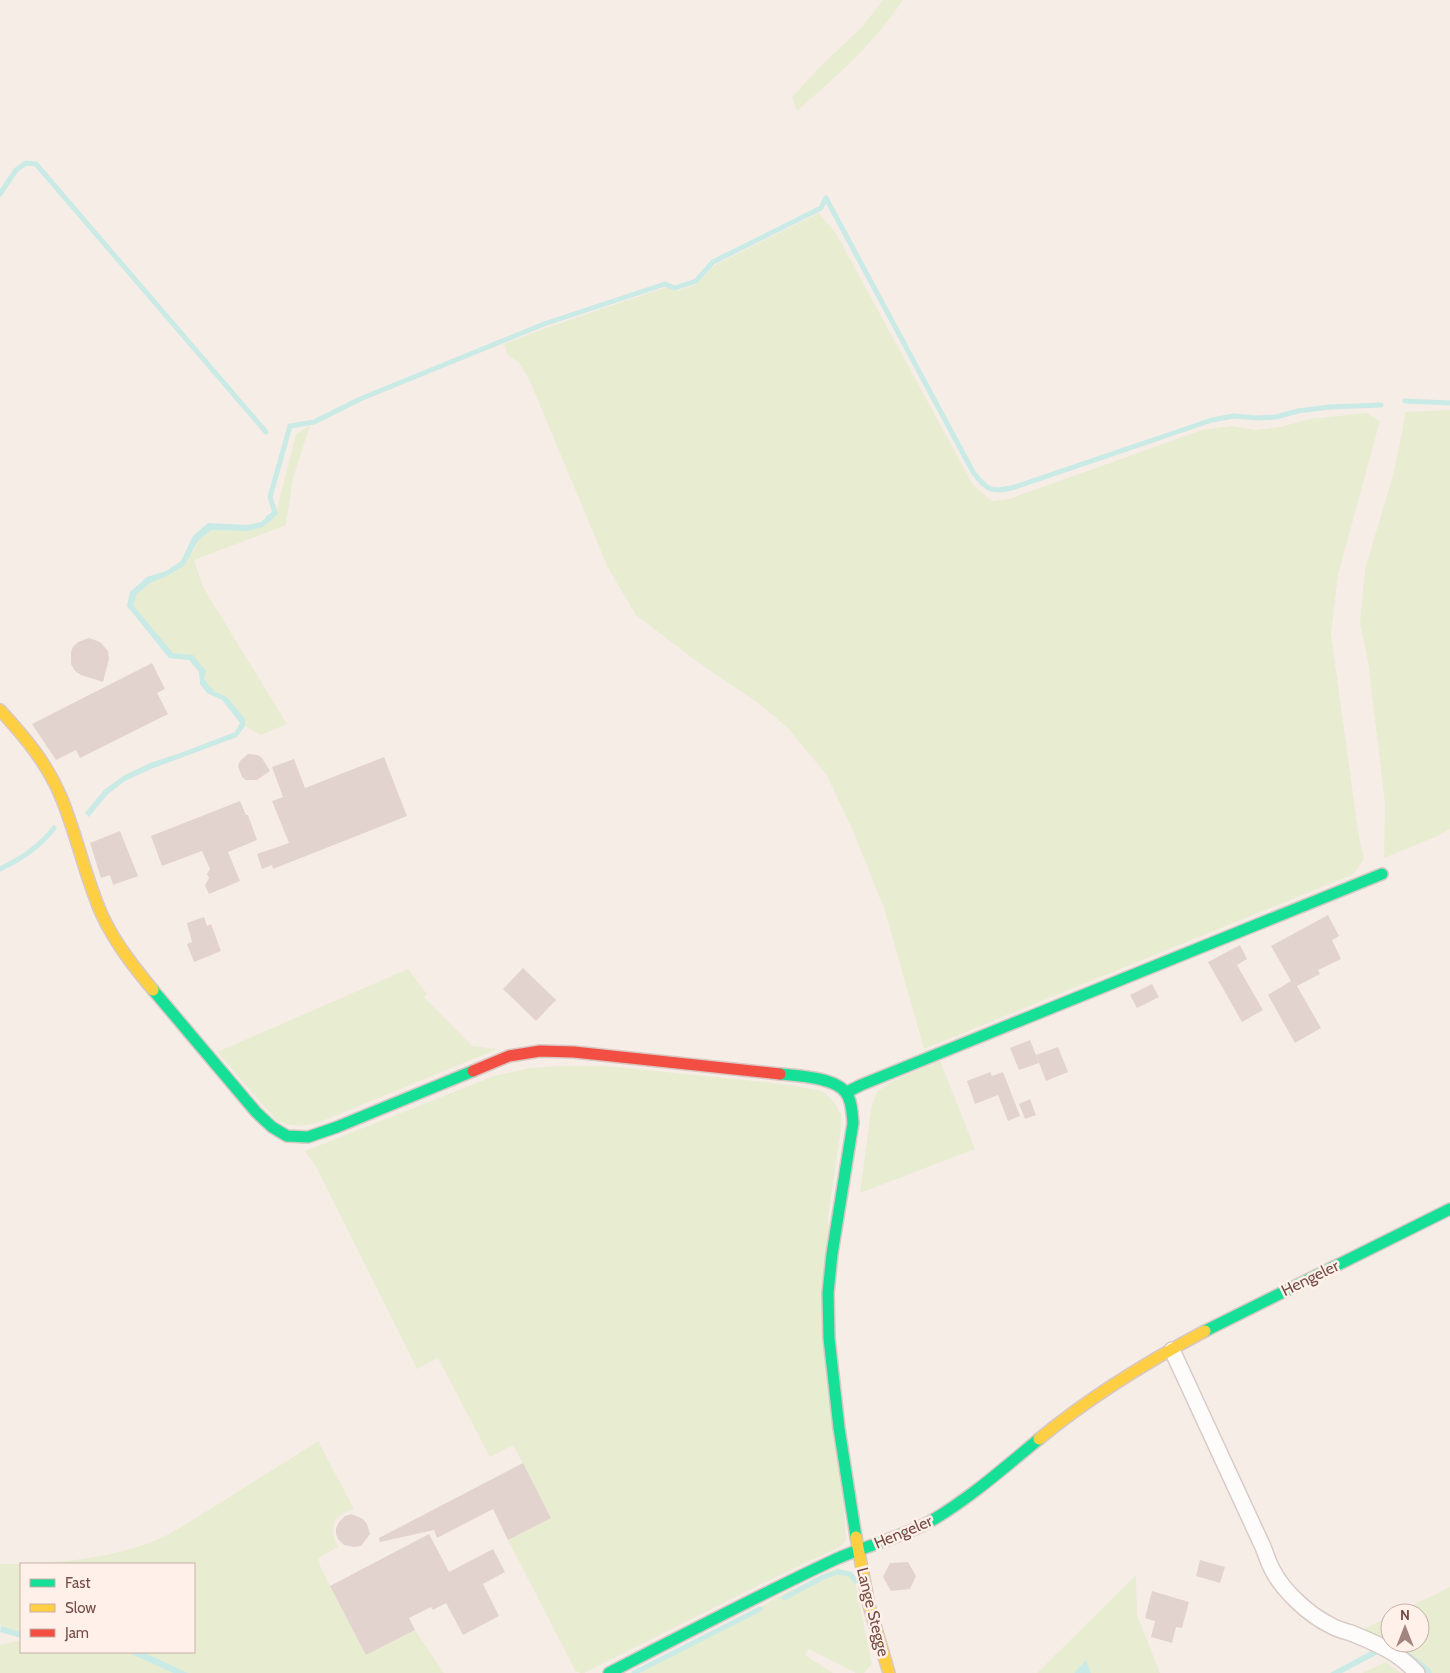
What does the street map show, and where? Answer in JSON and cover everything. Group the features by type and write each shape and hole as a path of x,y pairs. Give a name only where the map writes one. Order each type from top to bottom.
{"street":[{"path":"0,710 19,730 48,770 60,796 88,882 111,933 140,974 256,1112 272,1127 287,1136 308,1137 337,1127 509,1056 540,1051 574,1052 805,1077 834,1082 847,1092 1382,874"},
{"name":"Lange Stegge","path":"847,1092 852,1105 853,1123 832,1254 828,1293 829,1338 834,1387 858,1550 869,1605 889,1673"},
{"name":"Hengeler","path":"609,1673 757,1596 858,1550 891,1539 926,1524 955,1507 1006,1468 1061,1421 1130,1373 1208,1328 1450,1209"},
{"path":"1172,1350 1272,1570 1290,1593 1306,1609 1329,1625 1376,1643 1398,1655 1417,1673"}],"green space":[{"path":"883,0 903,0 867,45 797,111 792,97 861,28"},
{"path":"819,213 837,235 973,485 992,501 1009,499 1202,430 1231,426 1256,430 1280,427 1310,419 1366,413 1380,421 1338,575 1331,634 1359,838 1364,859 1354,874 924,1049 885,911 853,831 826,774 786,726 755,701 695,660 636,615 608,568 529,379 519,363 508,355 504,344 667,287 677,291 697,284 715,265"},
{"path":"1450,410 1450,829 1384,858 1385,803 1368,662 1360,623 1365,569 1392,479 1405,412"},
{"path":"310,426 293,478 286,525 194,560 203,587 287,724 261,735 245,726 245,719 227,697 214,691 204,679 205,670 185,654 173,654 133,605 137,594 150,583 167,576 193,552 198,541 211,530 247,531 263,527 275,517 296,434"},
{"path":"408,969 427,994 424,997 472,1046 498,1049 320,1122 298,1126 277,1121 217,1052"},
{"path":"940,1061 975,1149 860,1193 872,1104 878,1091 893,1081"},
{"path":"608,1066 783,1084 822,1091 834,1102 841,1114 841,1129 828,1217 846,1540 840,1547 759,1585 584,1673 575,1670 508,1540 551,1517 513,1445 490,1457 438,1358 417,1369 316,1167 305,1151 494,1076 530,1068"},
{"path":"318,1441 354,1509 341,1515 334,1523 335,1540 338,1547 318,1558 321,1568 366,1655 415,1630 444,1673 188,1673 145,1653 195,1653 195,1563 38,1563 76,1560 131,1549 166,1536"},
{"path":"20,1563 20,1632 0,1625 0,1564"},
{"path":"837,1568 847,1571 854,1577 872,1664 864,1673 856,1673 809,1649 805,1655 833,1673 640,1673 746,1617 777,1597"},
{"path":"1136,1575 1137,1615 1160,1673 1091,1673 1086,1661 1074,1673 1037,1673"},
{"path":"1450,1587 1450,1673 1432,1673 1427,1666 1409,1653 1430,1653 1430,1603 1417,1603"},
{"path":"1380,1621 1380,1636 1364,1629"},
{"path":"20,1640 20,1653 129,1653 173,1673 0,1673 0,1645"},
{"path":"1386,1662 1401,1673 1362,1673"}],"water":[{"path":"272,512 275,517 263,527 247,531 211,530 198,541 184,566 150,583 137,594 133,605 173,653 193,655 206,671 204,679 214,691 227,697 245,719 245,726 237,737 151,769 125,781 108,794 89,817 85,813 104,790 123,776 150,763 235,732 240,723 222,700 207,693 200,684 199,672 189,660 169,658 127,606 130,592 147,577 166,571 181,561 193,536 208,523 247,525 261,522"},
{"path":"1,1626 20,1632 20,1638 0,1632"},
{"path":"1373,1650 1380,1653 1342,1673 1330,1673"},
{"path":"129,1653 145,1653 188,1673 173,1673"},
{"path":"1400,1653 1410,1653 1427,1666 1432,1673 1423,1673"},
{"path":"1086,1660 1091,1673 1074,1673"}],"building":[{"path":"89,638 100,642 108,651 109,659 103,682 81,675 75,671 71,664 73,647 78,642"},
{"path":"152,663 165,689 157,693 168,714 80,758 76,750 56,760 32,724"},
{"path":"248,754 258,755 262,758 270,771 257,780 246,780 242,777 238,766 240,761"},
{"path":"384,757 407,816 273,869 272,865 262,869 257,854 289,843 272,801 283,797 272,767 294,759 305,788"},
{"path":"240,801 246,815 248,815 257,840 228,852 240,881 209,894 205,885 209,878 207,874 210,869 202,851 162,866 151,836"},
{"path":"120,831 138,876 113,885 110,875 101,878 90,843"},
{"path":"1328,915 1339,936 1332,940 1341,959 1318,970 1320,974 1297,986 1321,1028 1295,1043 1268,995 1291,981 1271,946"},
{"path":"204,917 207,926 211,924 221,951 194,962 187,944 192,942 187,923"},
{"path":"1240,945 1247,959 1237,965 1263,1010 1242,1022 1208,962"},
{"path":"523,968 556,1000 536,1021 503,989"},
{"path":"1152,984 1159,997 1137,1008 1130,995"},
{"path":"1030,1040 1039,1063 1019,1070 1010,1048"},
{"path":"1058,1047 1068,1072 1046,1081 1036,1055"},
{"path":"990,1072 992,1076 1003,1072 1020,1116 1008,1121 998,1095 975,1104 967,1081"},
{"path":"1030,1099 1036,1115 1025,1119 1019,1104"},
{"path":"523,1463 551,1518 508,1540 493,1509 437,1538 434,1530 380,1542 379,1538"},
{"path":"351,1514 363,1519 367,1524 370,1534 361,1546 344,1545 336,1534 339,1522 345,1516"},
{"path":"429,1534 449,1572 493,1549 505,1572 483,1584 499,1616 463,1635 446,1603 433,1610 431,1607 409,1618 415,1630 366,1655 330,1586"},
{"path":"1200,1560 1225,1567 1220,1583 1196,1576"},
{"path":"908,1562 916,1576 910,1589 891,1591 883,1577 890,1563"},
{"path":"1152,1591 1189,1602 1182,1628 1176,1627 1172,1643 1151,1637 1155,1621 1145,1618"}],"waterway":[{"path":"0,194 16,170 26,163 36,164 266,432"},
{"path":"268,518 275,513 270,497 290,426 314,422 360,399 544,324 665,284 675,288 696,281 713,262 821,208 826,198 973,472 986,487 991,489 1001,490 1015,487 1212,420 1234,416 1276,417 1298,411 1330,407 1381,405"},
{"path":"1405,401 1450,403"},
{"path":"0,869 30,852 54,828"},
{"path":"784,1598 823,1577 838,1572 850,1574 856,1581"},
{"path":"634,1673 760,1609"}],"traffic: fast":[{"path":"847,1092 1382,874"},
{"path":"153,990 256,1112 272,1127 287,1136 308,1137 337,1127 473,1071"},
{"path":"780,1074 816,1078 834,1084 846,1093 851,1107 853,1123 832,1254 828,1293 829,1338 839,1428 856,1537"},
{"path":"1205,1331 1450,1209"},
{"path":"609,1673 836,1559 920,1527 973,1493 1039,1439"}],"traffic: slow":[{"path":"0,710 26,740 49,773 67,811 102,915 119,945 153,990"},
{"path":"1039,1439 1078,1408 1119,1381 1205,1331"},
{"path":"856,1537 869,1605 889,1673"}],"traffic: jam":[{"path":"473,1071 509,1056 540,1051 574,1052 780,1074"}]}
